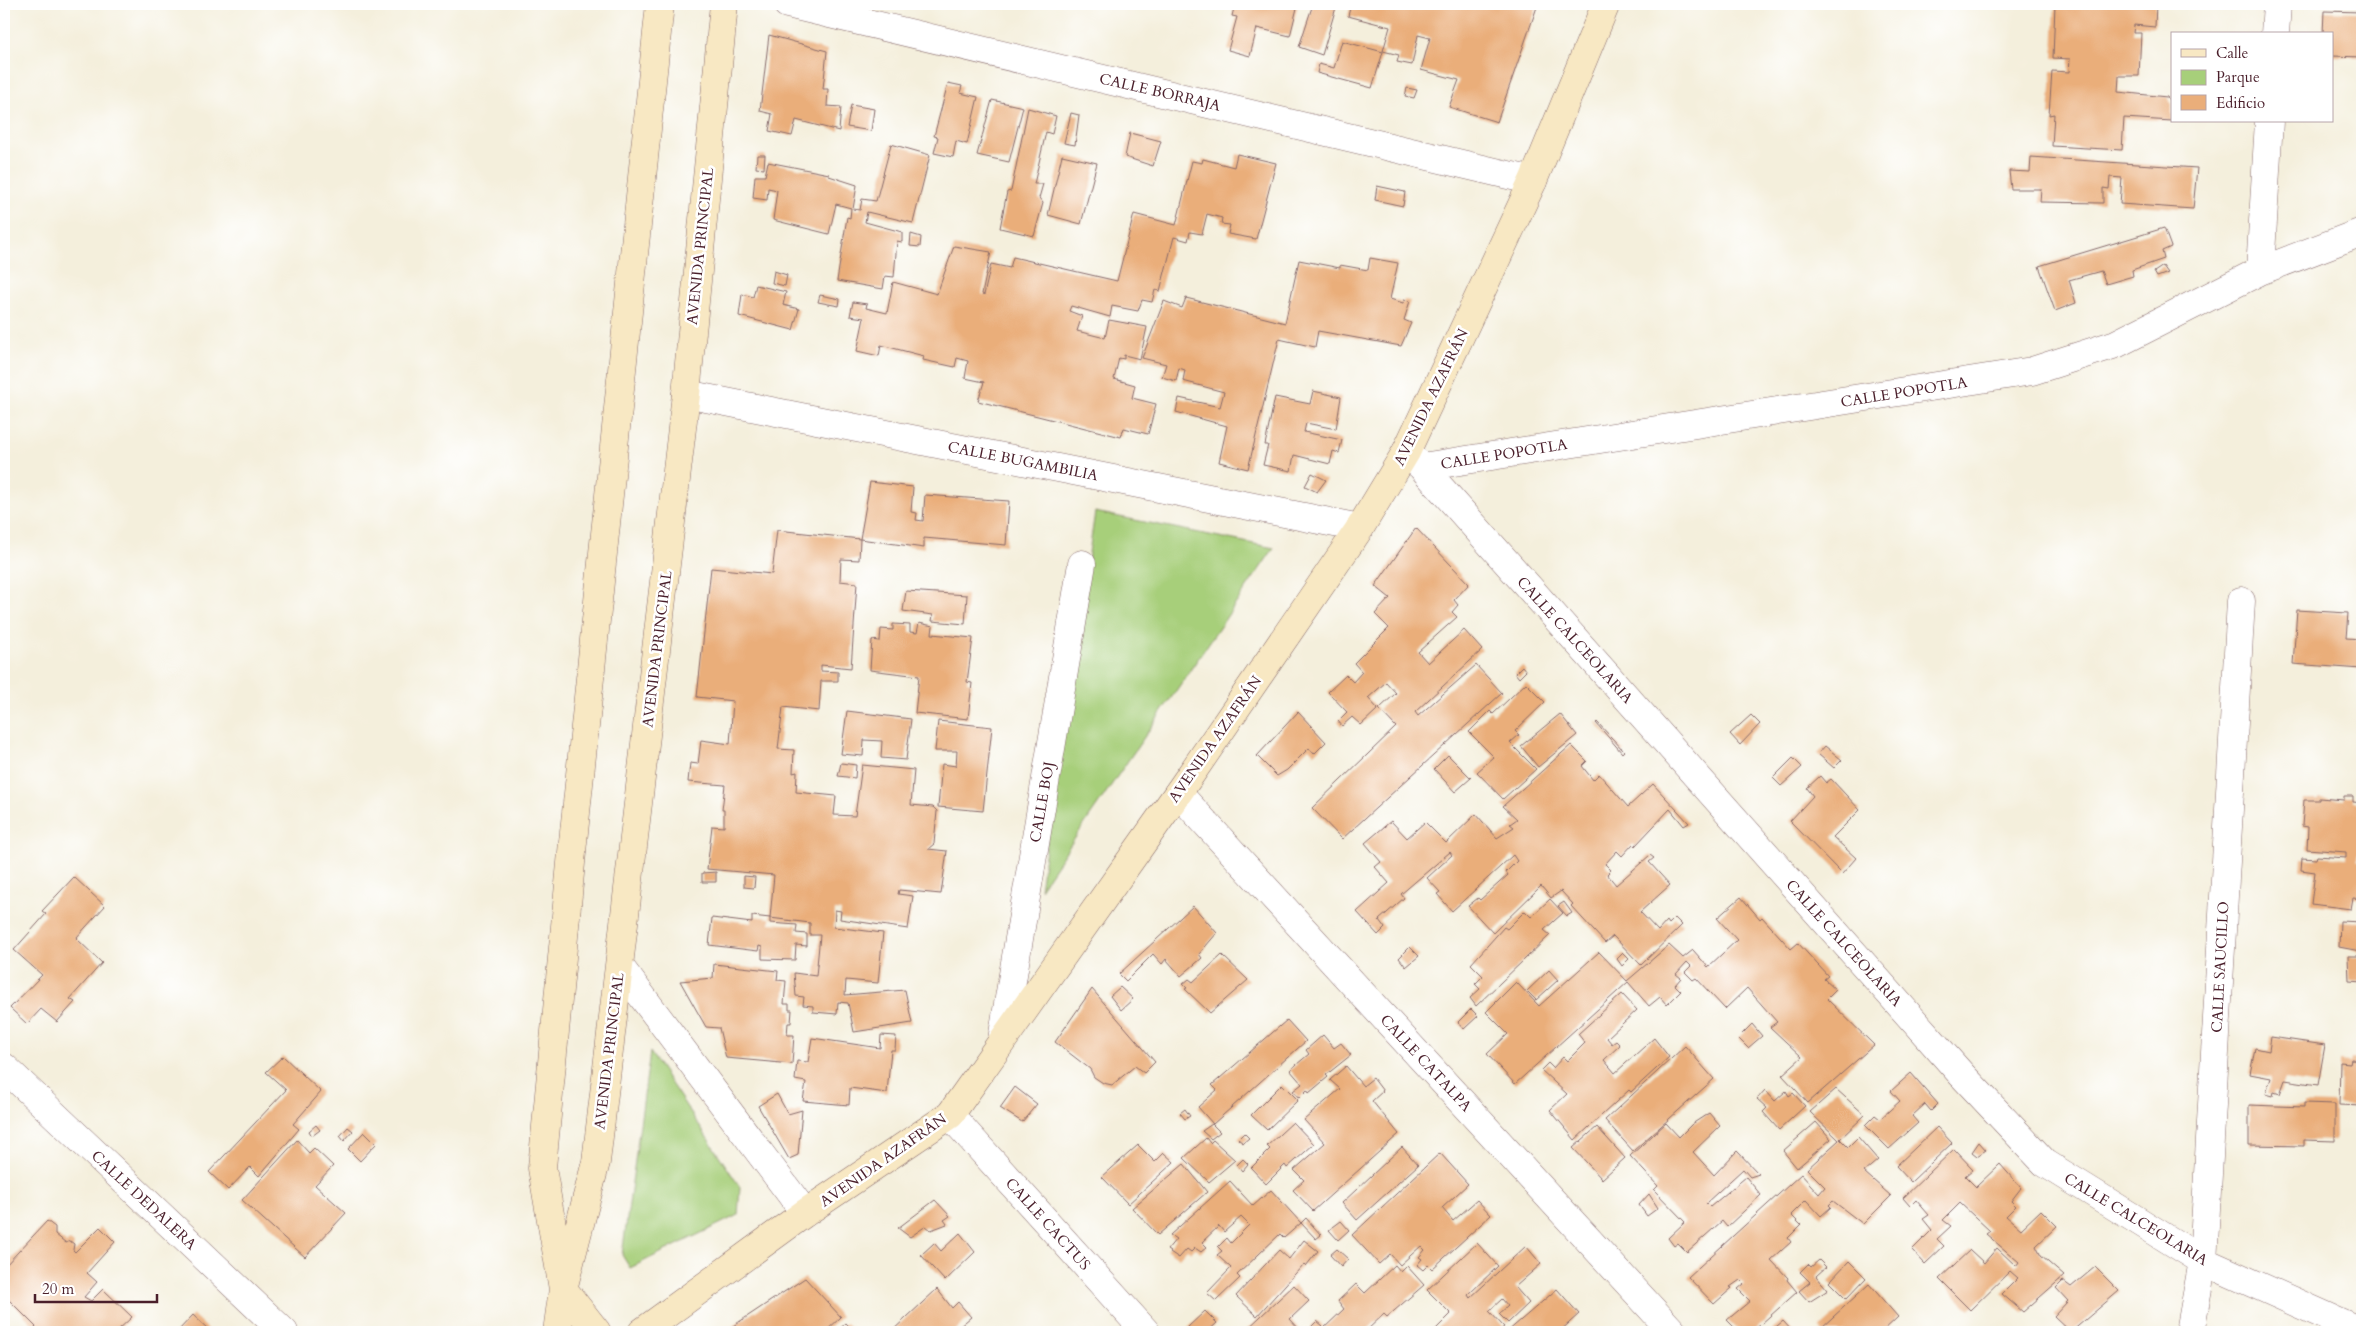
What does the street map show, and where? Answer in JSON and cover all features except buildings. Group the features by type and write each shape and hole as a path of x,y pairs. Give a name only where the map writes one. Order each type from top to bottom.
{"street":[{"name":"AVENIDA PRINCIPAL","path":"563,1289 542,1168 574,832 660,4"},
{"name":"AVENIDA PRINCIPAL","path":"557,1332 563,1289 596,1162 686,394 724,4"},
{"name":"CALLE BORRAJA","path":"787,4 1534,181"},
{"name":"AVENIDA AZAFRÁN","path":"642,1332 805,1213 950,1115 1178,793 1360,528 1414,459 1534,181 1606,4"},
{"path":"2275,32 2276,4"},
{"path":"2260,271 2269,122"},
{"name":"CALLE POPOTLA","path":"1414,459 2032,371 2116,344 2260,271 2362,232"},
{"name":"CALLE BUGAMBILIA","path":"686,394 1360,528"},
{"name":"CALLE CALCEOLARIA","path":"1414,459 1962,1076 2045,1163 2202,1261 2362,1332"},
{"name":"CALLE BOJ","path":"1002,1040 1082,564"},
{"name":"CALLE SAUCILLO","path":"2190,1332 2202,1261 2241,600"},
{"name":"CALLE CATALPA","path":"1178,793 1674,1332"},
{"path":"620,967 805,1213"},
{"name":"CALLE DEDALERA","path":"4,1067 284,1332"},
{"name":"CALLE CACTUS","path":"950,1115 1146,1332"},
{"path":"563,1289 597,1332"}],"green space":[{"path":"1095,512 1274,548 1040,889"},
{"path":"650,1052 740,1187 738,1215 630,1268 622,1255"}]}
